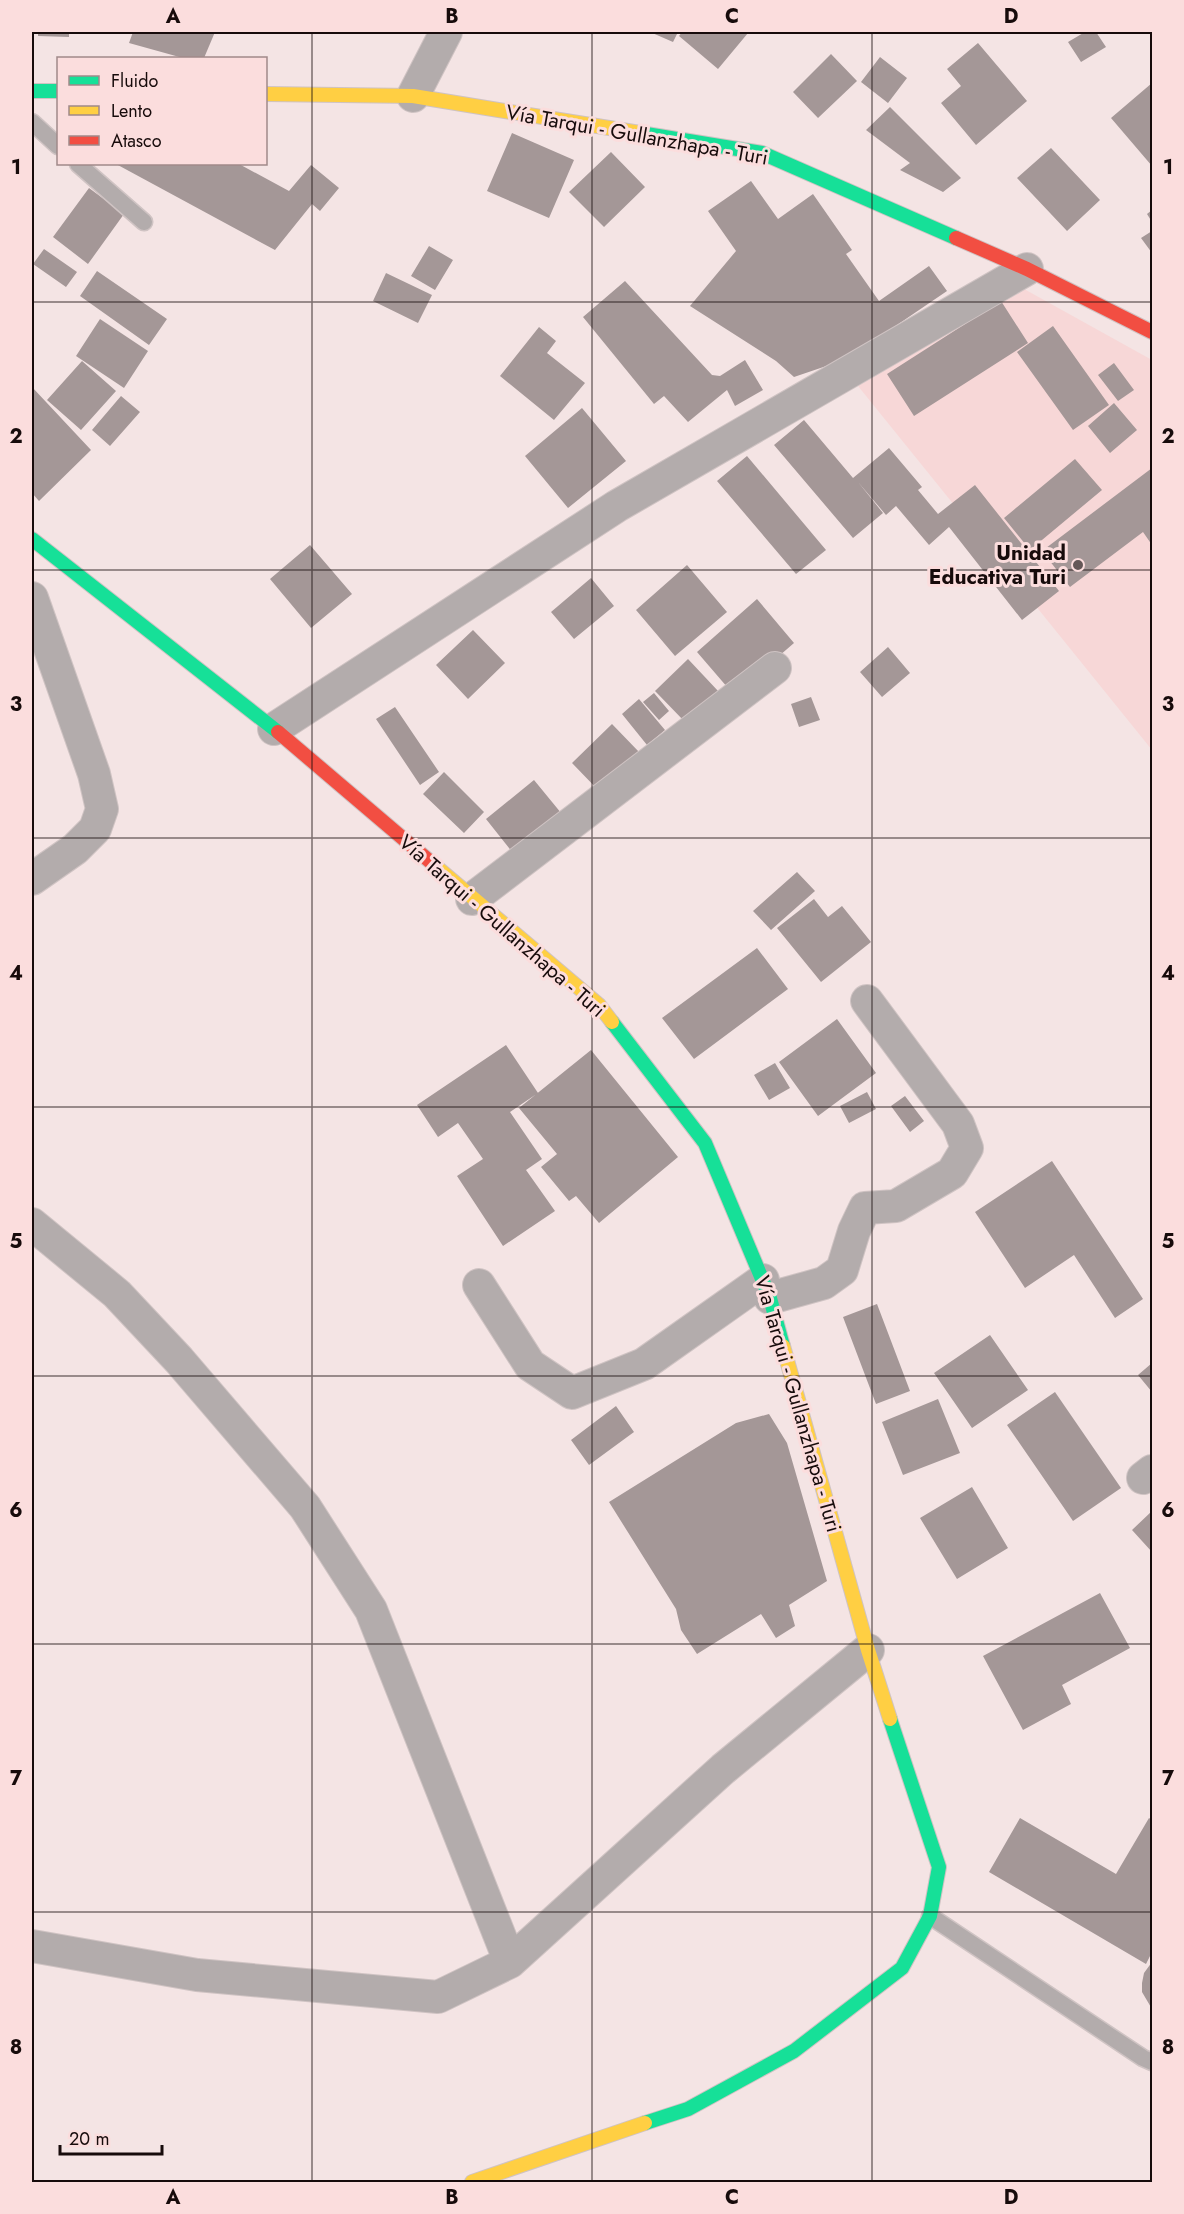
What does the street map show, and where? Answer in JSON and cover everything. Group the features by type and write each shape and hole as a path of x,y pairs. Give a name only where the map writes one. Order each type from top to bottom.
{"main road":[{"path":"32,91 57,91"},
{"name":"Vía Tarqui - Gullanzhapa - Turi","path":"267,94 413,96 762,153 1027,269 1152,332"},
{"name":"Vía Tarqui - Gullanzhapa - Turi","path":"32,539 274,729 599,1005 705,1143 766,1289 868,1650 939,1867 930,1916 902,1968 794,2051 688,2109 472,2182"}],"street":[{"path":"413,96 446,32"},
{"path":"274,729 616,506 1027,269"},
{"path":"32,598 94,774 102,809 95,829 75,849 32,879"},
{"path":"472,899 776,668"},
{"path":"479,1285 530,1365 572,1393 644,1364 766,1289 824,1282 842,1270 854,1231 865,1208 896,1206 952,1173 967,1148 957,1124 867,1001"},
{"path":"32,1224 117,1294 179,1360 305,1507 371,1610 510,1962"},
{"path":"32,1946 197,1975 438,1997 510,1962 723,1769 868,1650"}],"lane":[{"path":"32,122 57,145"},
{"path":"79,165 144,222"},
{"path":"930,1916 1152,2062"}],"shaded area":[{"name":"Unidad Educativa Turi","path":"1015,284 1152,360 1152,750 854,381"}],"building":[{"path":"38,32 69,32 69,37 38,36"},
{"path":"133,32 215,32 204,57 179,57 129,43"},
{"path":"650,32 678,32 673,42"},
{"path":"682,32 748,33 718,69 679,36"},
{"path":"1085,32 1096,32 1106,47 1081,62 1068,42"},
{"path":"978,43 1027,101 976,145 941,103 961,86 947,69"},
{"path":"831,54 857,81 818,118 793,92"},
{"path":"880,57 907,78 888,103 861,82"},
{"path":"1152,83 1152,166 1111,118"},
{"path":"890,107 961,178 943,192 900,170 910,163 866,130"},
{"path":"512,133 574,160 549,218 487,191"},
{"path":"1051,148 1100,200 1067,231 1017,178"},
{"path":"611,152 645,187 604,227 569,192"},
{"path":"118,165 241,165 289,191 311,165 339,188 320,211 312,204 275,250"},
{"path":"751,181 778,219 813,194 852,250 846,254 879,301 929,266 947,291 847,359 794,377 776,361 690,306 736,251 708,211"},
{"path":"89,188 124,214 88,264 53,237"},
{"path":"1152,210 1152,222 1147,214"},
{"path":"1152,231 1152,253 1141,238"},
{"path":"429,246 453,260 435,290 411,276"},
{"path":"44,249 77,272 66,287 33,264"},
{"path":"97,271 167,319 149,345 80,296"},
{"path":"386,273 432,295 418,323 373,301"},
{"path":"625,281 712,375 720,376 745,360 763,390 735,406 727,390 688,422 664,396 654,404 583,317"},
{"path":"1001,301 1028,343 914,416 887,374"},
{"path":"100,319 148,351 124,388 76,356"},
{"path":"1053,326 1109,405 1073,430 1017,352"},
{"path":"539,327 556,341 547,353 585,383 554,420 500,376"},
{"path":"82,361 116,391 81,430 47,400"},
{"path":"1114,363 1134,390 1118,401 1098,375"},
{"path":"32,387 91,450 39,501 32,493"},
{"path":"121,396 140,412 110,446 92,430"},
{"path":"1114,403 1137,430 1110,453 1088,426"},
{"path":"582,408 626,461 568,508 525,456"},
{"path":"804,420 853,478 889,448 922,487 918,490 938,514 975,485 1059,591 1022,620 949,527 929,545 896,506 886,515 858,482 883,513 853,538 774,445"},
{"path":"747,456 826,550 796,574 717,481"},
{"path":"1075,459 1102,490 1030,550 1004,518"},
{"path":"1152,468 1152,545 1143,532 1070,587 1042,551"},
{"path":"310,545 352,594 311,628 270,579"},
{"path":"687,565 727,612 675,656 636,610"},
{"path":"591,578 614,606 574,639 551,612"},
{"path":"757,599 794,643 734,695 697,652"},
{"path":"473,630 505,663 468,699 436,665"},
{"path":"888,647 910,673 882,697 860,672"},
{"path":"688,659 719,692 686,723 655,691"},
{"path":"654,693 669,711 659,720 643,702"},
{"path":"811,697 820,720 799,727 791,704"},
{"path":"639,699 665,730 647,745 622,714"},
{"path":"395,707 439,772 420,785 376,719"},
{"path":"612,724 640,753 600,792 572,763"},
{"path":"444,772 484,812 464,833 423,794"},
{"path":"534,780 566,819 517,858 486,819"},
{"path":"797,872 815,891 771,930 753,911"},
{"path":"814,899 828,917 842,906 871,942 821,982 777,928"},
{"path":"757,948 788,989 694,1059 662,1018"},
{"path":"837,1019 876,1073 818,1116 779,1062"},
{"path":"506,1045 538,1093 510,1112 542,1159 526,1170 555,1211 503,1246 457,1176 483,1159 458,1123 438,1137 417,1105"},
{"path":"591,1050 678,1157 599,1223 576,1196 569,1201 541,1167 557,1154 519,1108"},
{"path":"775,1063 790,1088 769,1100 754,1075"},
{"path":"867,1092 876,1109 849,1123 840,1106"},
{"path":"905,1096 924,1121 910,1132 891,1106"},
{"path":"1052,1161 1143,1299 1115,1318 1074,1255 1025,1288 975,1212"},
{"path":"877,1304 910,1391 876,1404 843,1317"},
{"path":"990,1335 1028,1390 972,1428 934,1373"},
{"path":"1152,1363 1152,1392 1138,1375"},
{"path":"1055,1392 1121,1488 1073,1521 1007,1425"},
{"path":"938,1399 960,1453 903,1475 882,1422"},
{"path":"616,1406 634,1432 589,1465 571,1440"},
{"path":"769,1414 787,1443 827,1581 789,1605 795,1626 776,1638 761,1614 697,1654 681,1630 676,1609 609,1502 736,1423"},
{"path":"972,1487 1008,1548 957,1579 920,1518"},
{"path":"1152,1511 1152,1552 1132,1530"},
{"path":"1100,1593 1130,1648 1062,1685 1071,1704 1023,1730 983,1656"},
{"path":"1020,1818 1116,1874 1149,1818 1152,1820 1152,1952 1146,1964 989,1872"},
{"path":"1152,1962 1152,2009 1142,1992 1142,1983 1144,1973"}],"traffic: fast":[{"path":"32,91 57,91"},
{"path":"640,133 762,153 956,238"},
{"path":"32,539 278,732"},
{"path":"612,1022 705,1143 770,1298 783,1346"},
{"path":"645,2123 688,2109 794,2051 902,1968 930,1916 939,1867 890,1719"}],"traffic: slow":[{"path":"267,94 413,96 640,133"},
{"path":"433,864 599,1005 612,1022"},
{"path":"783,1346 868,1650 890,1719"},
{"path":"472,2182 645,2123"}],"traffic: jam":[{"path":"956,238 1027,269 1152,332"},
{"path":"278,732 433,864"}],"place":[{"name":"Unidad Educativa Turi","path":"1078,565"}]}
